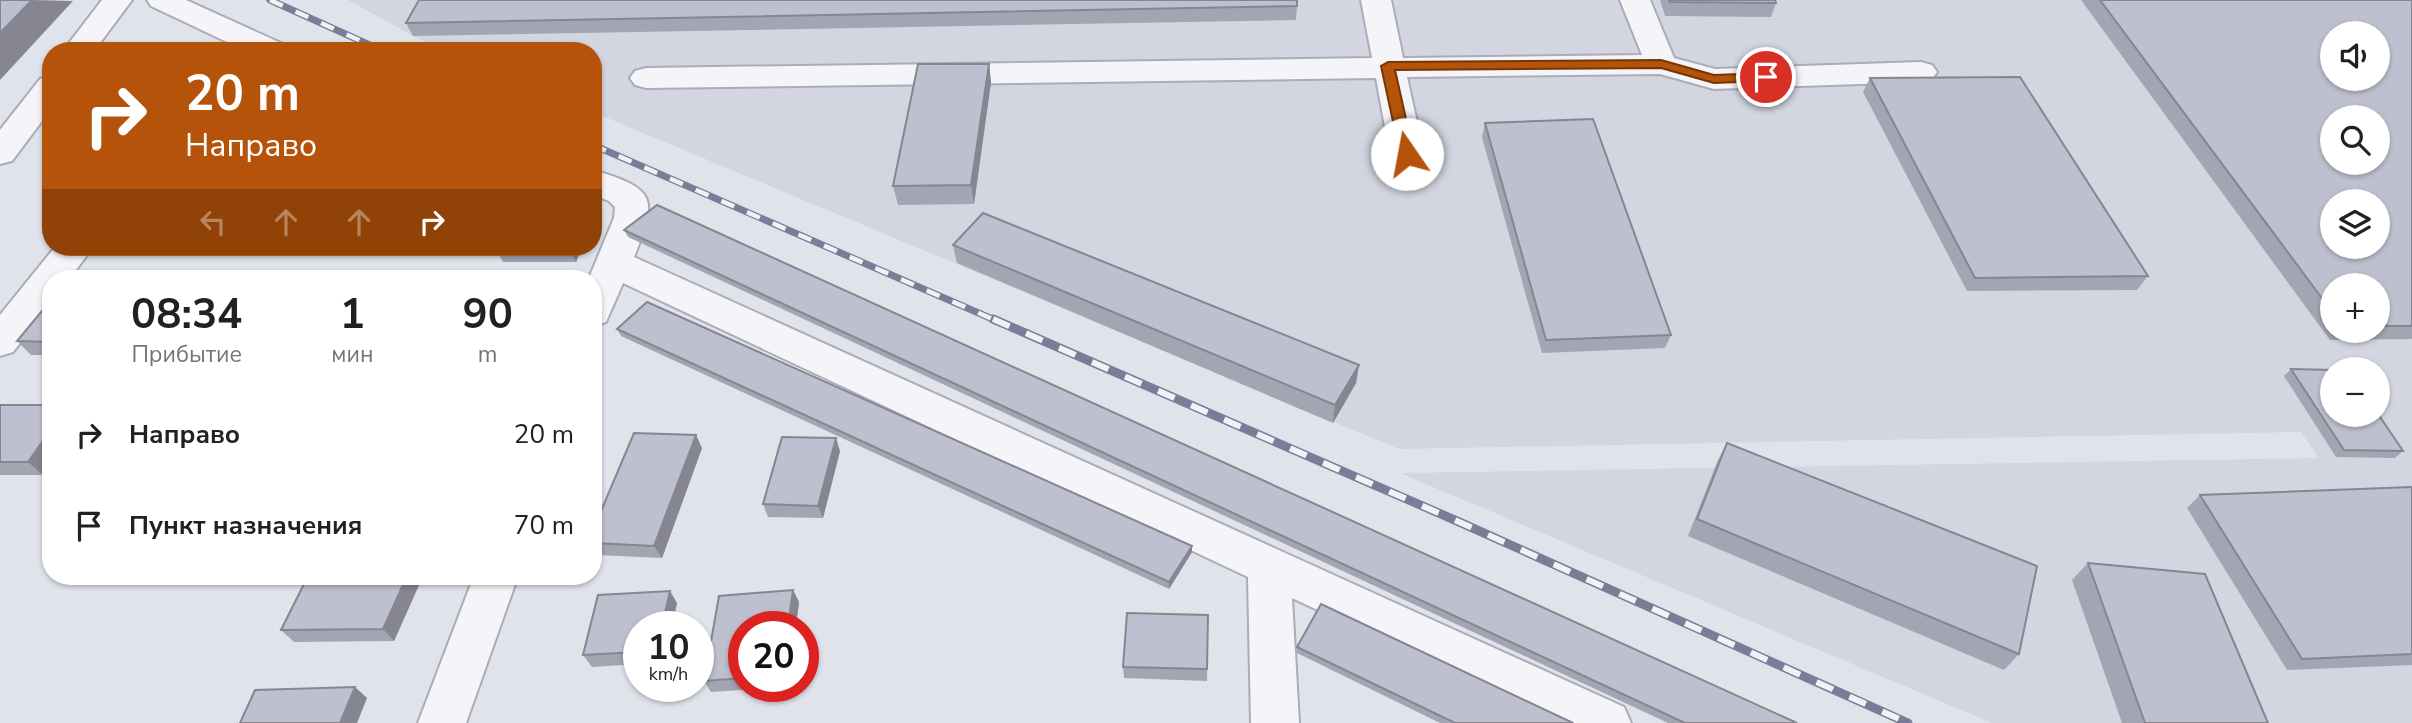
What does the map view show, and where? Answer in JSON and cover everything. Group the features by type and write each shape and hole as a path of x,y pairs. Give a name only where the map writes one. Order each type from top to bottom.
{"street":[{"path":"85,42 117,0"},
{"path":"162,0 232,42"},
{"path":"1376,0 1407,154"},
{"path":"1635,0 1661,64"},
{"path":"646,78 1661,64 1714,79 1921,72"},
{"path":"0,153 42,98"},
{"path":"602,186 621,194 632,204 632,218 602,288"},
{"path":"57,270 68,256"},
{"path":"612,262 1607,723"},
{"path":"0,342 42,289"},
{"path":"1269,566 1275,723"},
{"path":"442,723 493,585"}],"shaded area":[{"path":"348,0 2412,0 2412,723 1992,723 1400,473 2319,458 2301,432 1399,449 602,116 602,42 427,42"}],"building":[{"path":"0,0 32,0 0,33"},
{"path":"419,0 1297,0 1297,6 406,23"},
{"path":"1669,0 1775,0 1776,3 1670,2"},
{"path":"2100,0 2412,0 2412,326 2390,326 2390,273 2320,273 2320,296"},
{"path":"918,64 989,64 971,185 893,186"},
{"path":"2020,77 2148,276 1975,278 1870,78"},
{"path":"1593,119 1671,335 1546,340 1485,123"},
{"path":"657,205 1797,723 1685,723 624,230"},
{"path":"983,213 1359,365 1335,405 953,245"},
{"path":"647,302 1192,546 1169,582 617,329"},
{"path":"42,311 42,342 17,341"},
{"path":"2291,369 2320,370 2320,413"},
{"path":"0,405 42,405 42,442 28,462 0,462"},
{"path":"2329,427 2387,427 2403,451 2344,450"},
{"path":"634,433 696,435 654,546 602,543 602,509"},
{"path":"782,437 836,438 818,506 763,504"},
{"path":"1727,443 2037,566 2019,654 1697,519"},
{"path":"2412,487 2412,654 2302,659 2200,495"},
{"path":"2088,563 2205,574 2268,723 2145,723"},
{"path":"304,585 403,585 383,629 281,630"},
{"path":"793,590 790,611 728,611 728,679 714,680 714,624 719,596"},
{"path":"670,591 665,611 623,611 623,653 583,655 598,595"},
{"path":"1321,604 1573,723 1455,723 1297,647"},
{"path":"1127,613 1208,615 1207,669 1123,667"},
{"path":"355,687 340,723 240,723 255,690"}],"railway":[{"path":"270,0 363,42"},
{"path":"602,149 997,321"},
{"path":"993,319 1457,521 1908,723"}],"route":[{"path":"1407,154 1388,66 1661,64 1714,79 1766,77"}]}
